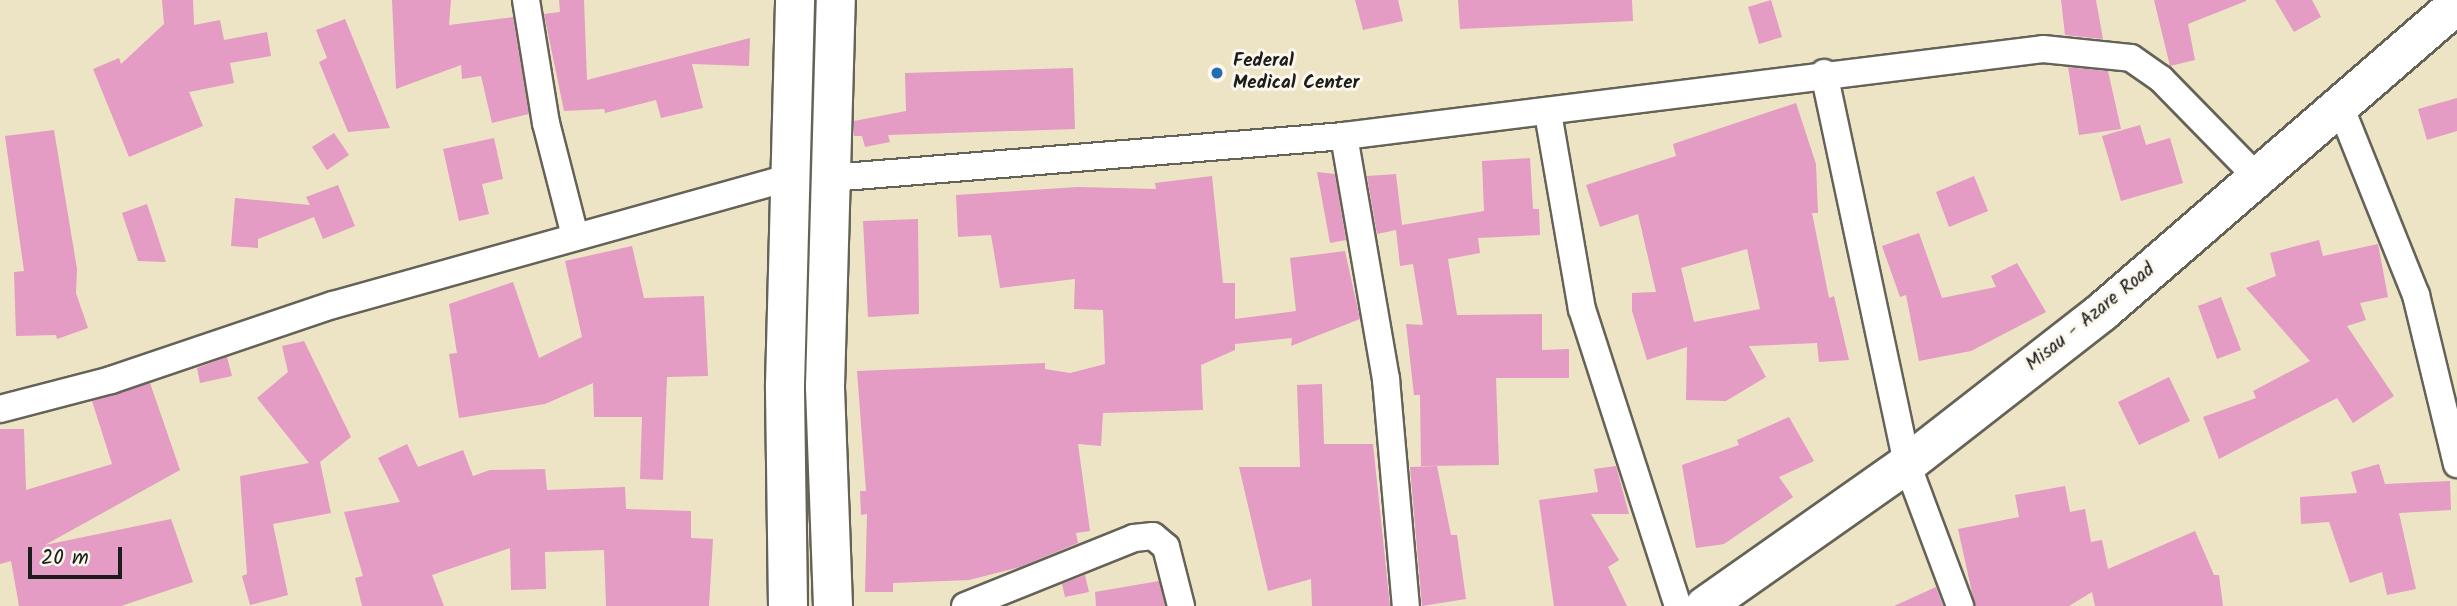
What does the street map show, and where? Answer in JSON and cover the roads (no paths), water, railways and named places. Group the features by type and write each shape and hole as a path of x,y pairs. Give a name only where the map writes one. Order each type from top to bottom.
{"main road":[{"path":"788,606 785,385 795,0"},
{"path":"833,606 825,386 836,0"},
{"name":"Misau - Azare Road","path":"1705,606 1907,464 2102,312 2457,5"}],"street":[{"path":"526,0 546,122 575,236"},
{"path":"831,178 1344,136 1548,113 1824,73 2043,49 2131,58 2161,79 2258,178"},
{"path":"1824,73 1907,464 1960,606"},
{"path":"2340,106 2416,295 2457,464"},
{"path":"1548,113 1582,309 1678,606"},
{"path":"1344,136 1386,379 1406,606"},
{"path":"0,409 111,380 333,305 791,177"},
{"path":"965,606 1134,538 1153,536 1166,547 1181,606"}],"place":[{"name":"Federal Medical Center","path":"1217,73"}]}
